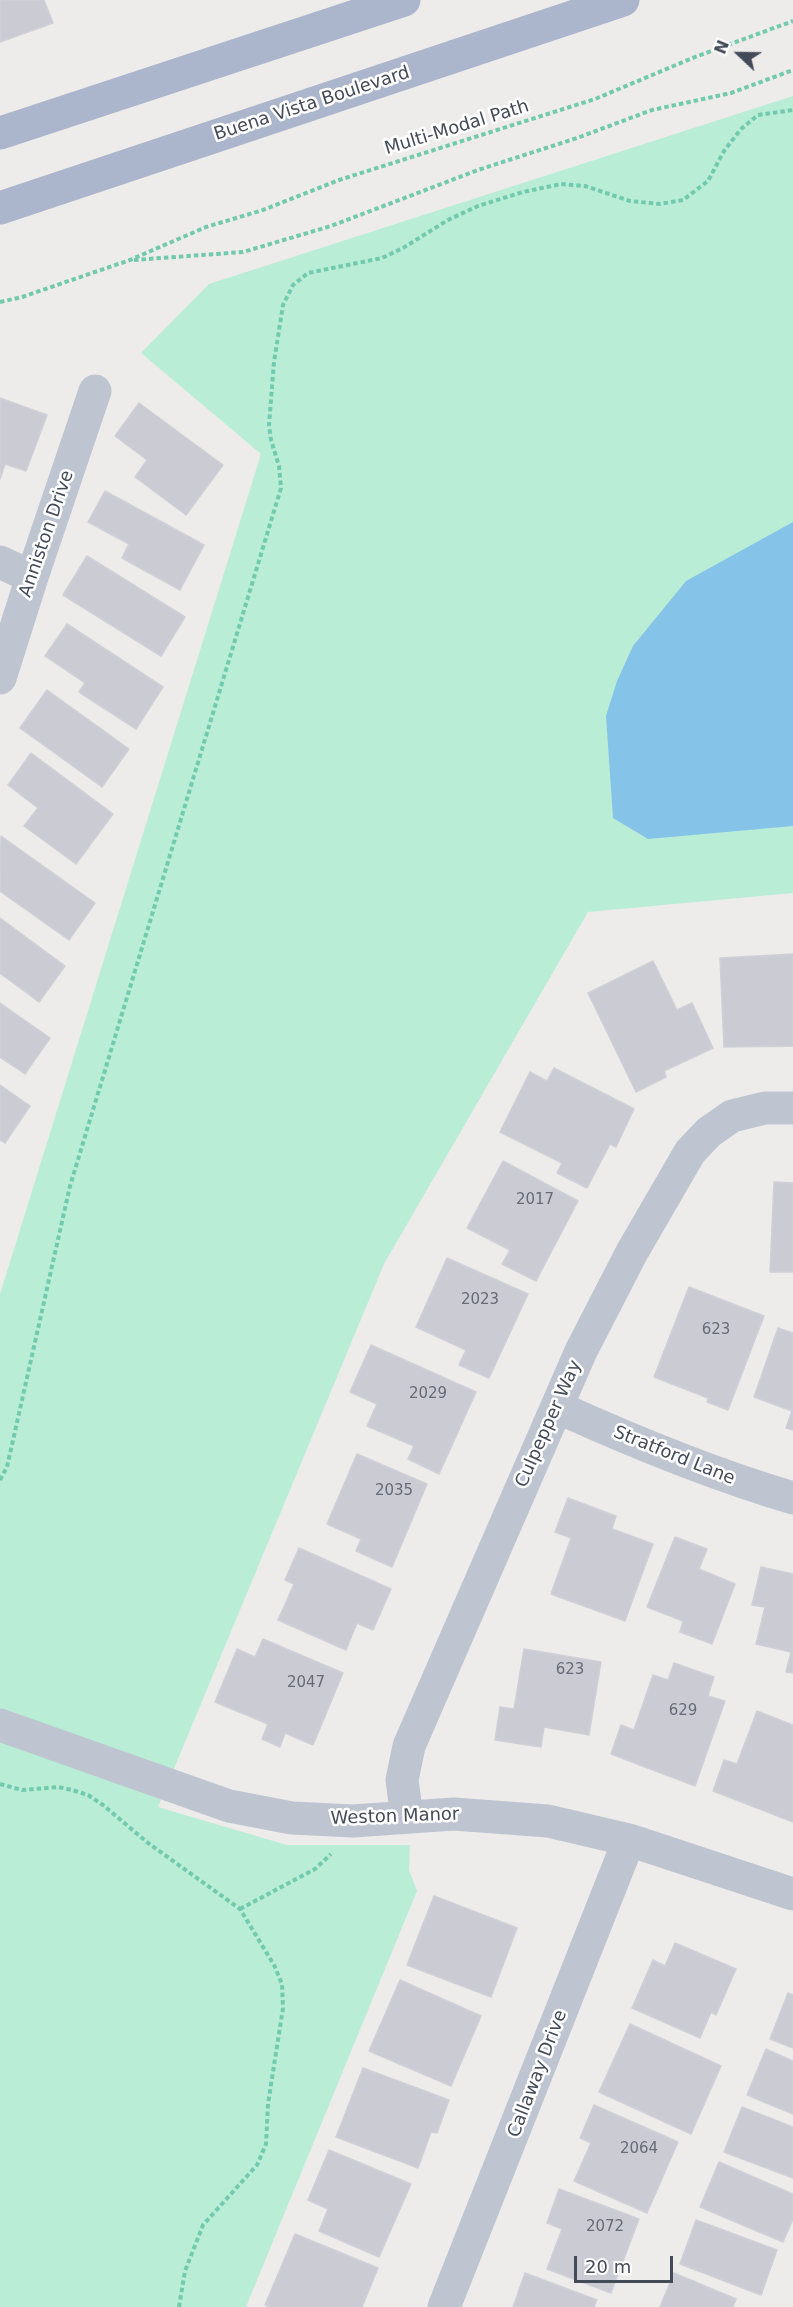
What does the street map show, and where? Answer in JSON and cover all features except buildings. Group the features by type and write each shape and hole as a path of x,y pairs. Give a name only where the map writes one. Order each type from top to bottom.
{"main road":[{"path":"0,133 404,0"},
{"name":"Buena Vista Boulevard","path":"0,208 623,0"}],"street":[{"name":"Anniston Drive","path":"0,678 95,392"},
{"path":"0,562 32,577"},
{"name":"Culpepper Way","path":"407,1817 402,1780 409,1746 581,1351 632,1252 690,1152 709,1132 732,1116 765,1108 793,1108"},
{"name":"Stratford Lane","path":"557,1407 648,1448 745,1484 793,1497"},
{"name":"Weston Manor","path":"0,1725 229,1806 292,1818 353,1821 454,1814 548,1821 629,1840 793,1894"},
{"name":"Callaway Drive","path":"444,2307 629,1840"}],"path":[{"name":"Multi-Modal Path","path":"0,302 22,297 130,260 206,227 263,210 339,180 595,99 695,57 793,21"},
{"name":"Multi-Modal Path","path":"130,260 243,252 331,226 478,170 577,138 652,110 731,93 793,70"},
{"path":"0,1480 7,1467 69,1186 281,488 269,425 274,362 283,305 293,285 308,273 382,258 403,248 448,220 478,206 523,192 561,184 585,186 630,201 660,204 683,200 708,181 724,151 741,129 759,115 793,110"},
{"path":"0,1784 22,1790 58,1788 72,1790 87,1795 103,1805 148,1843 240,1909 274,1965 282,1984 283,2008 269,2094 266,2144 257,2165 203,2224 185,2271 179,2307"},
{"path":"240,1909 315,1869 341,1842 353,1821"}],"green space":[{"path":"793,96 793,893 588,912 384,1264 158,1807 287,1845 410,1845 409,1870 417,1891 246,2307 0,2307 0,1294 261,454 141,353 209,284"}],"water":[{"path":"793,522 793,826 648,839 613,818 606,716 617,681 633,646 686,581"}]}
